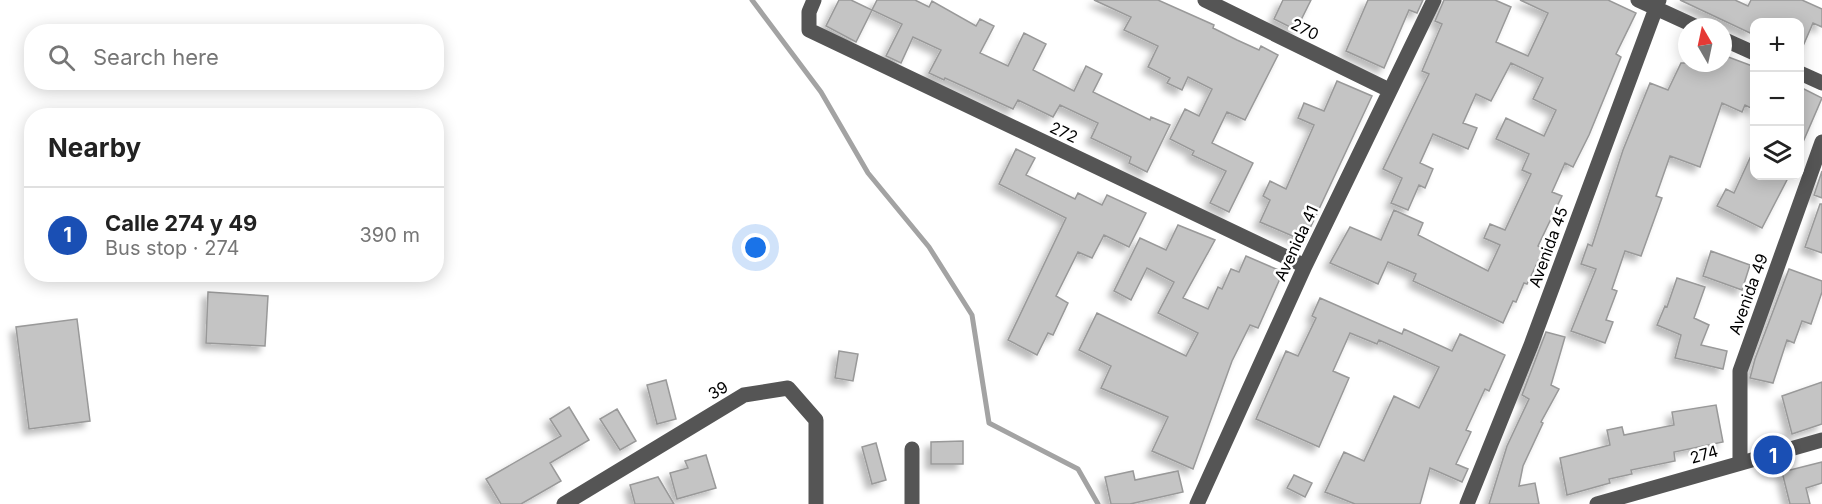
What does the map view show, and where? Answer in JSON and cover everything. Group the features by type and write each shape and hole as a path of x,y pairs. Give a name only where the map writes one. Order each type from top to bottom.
{"street":[{"name":"272","path":"814,0 809,12 808,30 1305,266"},
{"name":"270","path":"1205,0 1389,90"},
{"name":"Avenida 41","path":"1197,504 1305,266 1434,0"},
{"path":"1638,0 1657,4 1681,18"},
{"name":"Avenida 45","path":"1467,504 1532,345 1657,4"},
{"path":"1732,43 1750,51"},
{"path":"1804,75 1822,83"},
{"name":"Avenida 49","path":"1740,463 1740,371 1822,142"},
{"name":"39","path":"564,504 744,395 788,388 816,420 816,504"},
{"name":"274","path":"1597,504 1822,440"},
{"path":"912,448 912,504"}],"building":[{"path":"839,0 851,0 872,10 856,42 826,26"},
{"path":"877,0 915,0 929,7 932,1 976,26 980,19 994,26 980,53 1008,66 1024,33 1046,44 1033,70 1074,91 1086,66 1102,74 1093,92 1150,120 1151,117 1170,125 1147,172 1129,163 1131,157 1091,138 1098,123 1060,105 1053,117 1018,100 1013,109 929,73 941,50 913,37 901,63 886,56 902,24 872,10"},
{"path":"1094,0 1158,0 1214,25 1213,28 1237,40 1259,50 1261,46 1278,55 1245,120 1227,112 1212,143 1253,163 1229,212 1210,203 1226,171 1192,155 1194,151 1170,139 1185,109 1199,116 1212,89 1188,77 1182,90 1167,83 1170,78 1148,67 1158,46 1124,30 1131,17"},
{"path":"1283,0 1311,0 1296,30 1274,19"},
{"path":"1368,0 1423,0 1417,13 1409,10 1384,68 1346,51"},
{"path":"1444,0 1495,0 1511,7 1496,42 1528,56 1548,13 1520,0 1608,0 1636,13 1616,54 1621,57 1589,135 1573,167 1565,163 1552,192 1562,196 1538,246 1544,249 1527,284 1524,283 1503,323 1413,281 1416,274 1388,262 1378,284 1330,263 1350,227 1381,240 1394,210 1423,223 1418,235 1488,271 1500,245 1484,238 1490,224 1505,230 1531,174 1522,170 1529,154 1496,139 1506,118 1544,136 1556,110 1533,99 1543,78 1511,63 1491,101 1476,94 1463,123 1477,128 1468,149 1433,134 1420,163 1433,169 1425,188 1419,185 1408,210 1391,203 1402,178 1383,169 1429,74 1422,71 1442,24 1435,21"},
{"path":"1680,0 1735,0 1748,6 1751,0 1802,0 1822,9 1822,27 1813,23 1804,44 1804,18 1750,18 1750,33 1732,25 1732,18 1718,18"},
{"path":"1732,58 1750,65 1750,108 1745,105 1742,112 1722,103 1700,167 1670,156 1656,196 1662,198 1641,256 1625,251 1612,289 1617,291 1606,320 1613,322 1605,343 1571,331 1596,269 1581,264 1588,244 1592,246 1623,150 1650,83 1668,90 1678,69 1678,72 1732,72"},
{"path":"1337,81 1372,96 1304,241 1260,222 1270,200 1263,196 1270,181 1286,189 1314,125 1298,118 1304,103 1324,111"},
{"path":"1804,89 1822,98 1804,140"},
{"path":"1016,149 1035,158 1026,175 1075,199 1078,193 1102,205 1107,195 1146,213 1129,247 1104,235 1092,258 1078,252 1056,296 1068,303 1053,335 1048,333 1037,355 1008,340 1066,218 999,184"},
{"path":"1750,158 1750,180 1787,180 1762,228 1717,206 1726,189 1734,193"},
{"path":"1822,171 1822,198 1814,195"},
{"path":"1820,204 1822,204 1822,253 1805,247"},
{"path":"1178,225 1215,240 1183,298 1208,309 1218,287 1222,289 1231,269 1239,272 1246,256 1283,272 1258,328 1250,325 1232,361 1193,469 1152,451 1168,417 1101,388 1111,366 1079,350 1097,313 1186,356 1198,333 1158,313 1174,282 1147,268 1131,300 1114,291 1140,238 1166,250"},
{"path":"1711,251 1750,265 1742,290 1703,276"},
{"path":"1789,269 1822,281 1822,292 1811,324 1802,321 1794,343 1787,340 1773,383 1750,378 1755,359"},
{"path":"1677,278 1705,287 1694,318 1709,325 1701,345 1727,351 1723,369 1675,358 1681,335 1657,325 1665,306 1667,307"},
{"path":"208,292 268,296 265,346 206,343"},
{"path":"1320,298 1402,334 1404,329 1452,351 1460,334 1505,355 1489,391 1485,389 1466,430 1471,432 1456,464 1468,469 1462,482 1430,468 1420,504 1355,504 1325,492 1344,452 1364,461 1394,396 1419,408 1439,367 1379,340 1377,344 1350,333 1333,371 1349,378 1319,447 1256,419 1286,351 1298,356 1316,318 1312,316"},
{"path":"77,319 90,421 29,429 16,327"},
{"path":"1546,332 1565,337 1551,385 1559,389 1541,422 1543,423 1523,466 1519,486 1535,483 1539,504 1489,504 1507,446 1529,399 1522,395"},
{"path":"839,351 858,354 853,381 835,378"},
{"path":"666,380 676,419 657,424 647,385"},
{"path":"1822,382 1822,424 1792,434 1782,396"},
{"path":"1716,405 1723,442 1674,452 1675,461 1631,470 1632,474 1609,479 1610,483 1567,495 1560,458 1610,445 1607,430 1622,427 1624,435 1674,425 1672,412"},
{"path":"569,407 589,440 550,463 561,481 521,504 501,504 486,479 561,436 550,419"},
{"path":"617,409 636,441 620,450 600,419"},
{"path":"963,441 963,464 931,464 931,442"},
{"path":"876,443 886,480 872,484 862,447"},
{"path":"706,455 716,488 677,499 670,473 688,468 685,461"},
{"path":"1822,462 1822,483 1806,488 1810,504 1790,504 1782,472"},
{"path":"1133,471 1135,480 1178,471 1183,492 1130,504 1111,504 1105,477"},
{"path":"1294,475 1312,483 1305,497 1287,488"},
{"path":"658,477 674,504 635,504 630,485"}],"waterway":[{"path":"752,0 821,92 868,173 929,247 972,315 989,423 1078,469 1098,504"}],"place":[{"name":"Calle 274 y 49","path":"1773,455"}]}
